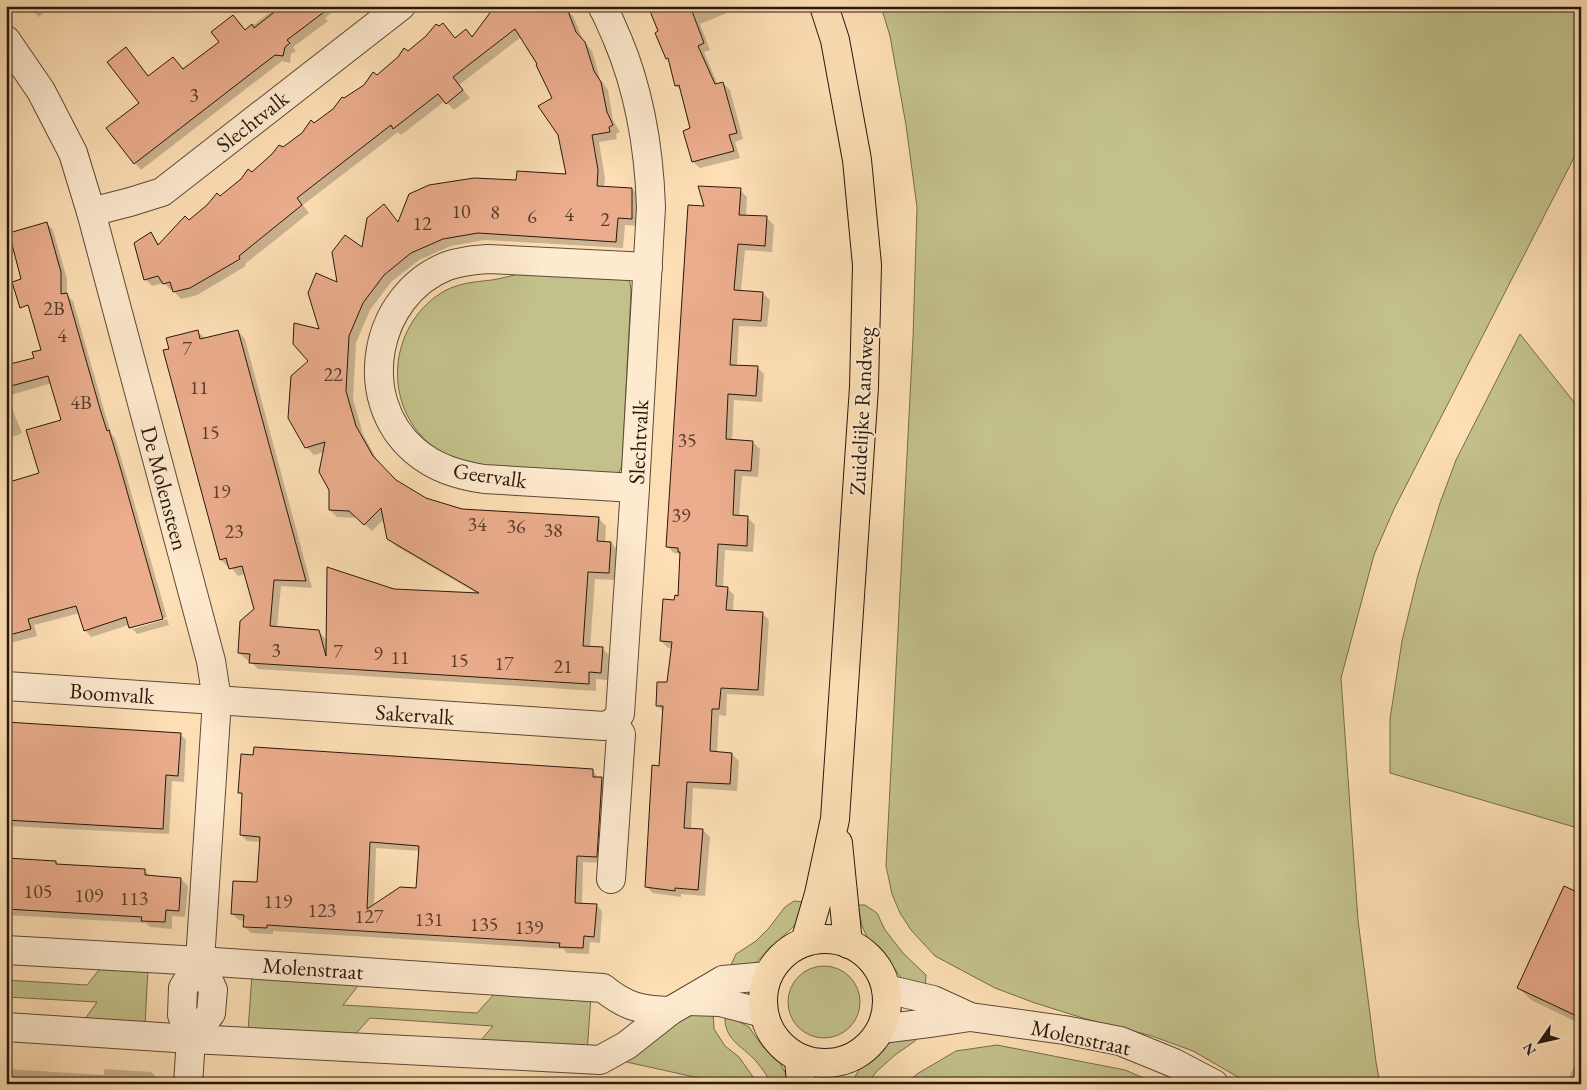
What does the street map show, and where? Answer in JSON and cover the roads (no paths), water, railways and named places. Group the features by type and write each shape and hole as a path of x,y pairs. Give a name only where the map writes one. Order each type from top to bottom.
{"main road":[{"name":"Zuidelijke Randweg","path":"805,942 819,894 835,819 864,387 866,265 857,160 835,40 824,6"},
{"name":"Zuidelijke Randweg","path":"835,819 848,944"},
{"path":"819,939 834,939 848,944 866,954 879,970 886,989 886,1010 881,1029 870,1045 854,1056 839,1073 817,1064 800,1071 770,1032 763,1014 763,994 767,976 776,961 789,950 805,942 819,939"}],"street":[{"name":"Slechtvalk","path":"92,212 162,192 401,6"},
{"name":"Slechtvalk","path":"602,6 625,57 638,97 650,173 651,207 620,714 613,723"},
{"name":"De Molensteen","path":"6,40 41,91 73,153 92,212 211,661 217,700 200,961"},
{"name":"Geervalk","path":"635,488 484,479 446,471 429,462 414,450 401,436 390,419 383,402 378,363 381,342 388,323 398,305 412,289 429,276 447,266 467,261 488,259 648,267"},
{"name":"Boomvalk","path":"6,686 217,700"},
{"name":"Sakervalk","path":"217,700 604,726 613,723"},
{"path":"611,880 621,734 613,723"},
{"name":"Molenstraat","path":"6,950 604,988 615,998 630,1006 644,1010 720,1002 763,1014"},
{"path":"188,1084 190,1039 182,1015 183,988 200,961"},
{"path":"6,1027 190,1039 600,1060 616,1052 679,1006 723,980 767,976"},
{"name":"Molenstraat","path":"886,989 933,1000 970,1017 1064,1030 1120,1041 1174,1063 1214,1084"},
{"path":"615,998 621,1022 621,1034 616,1052"},
{"name":"Molenstraat","path":"881,1029 970,1017"}]}
